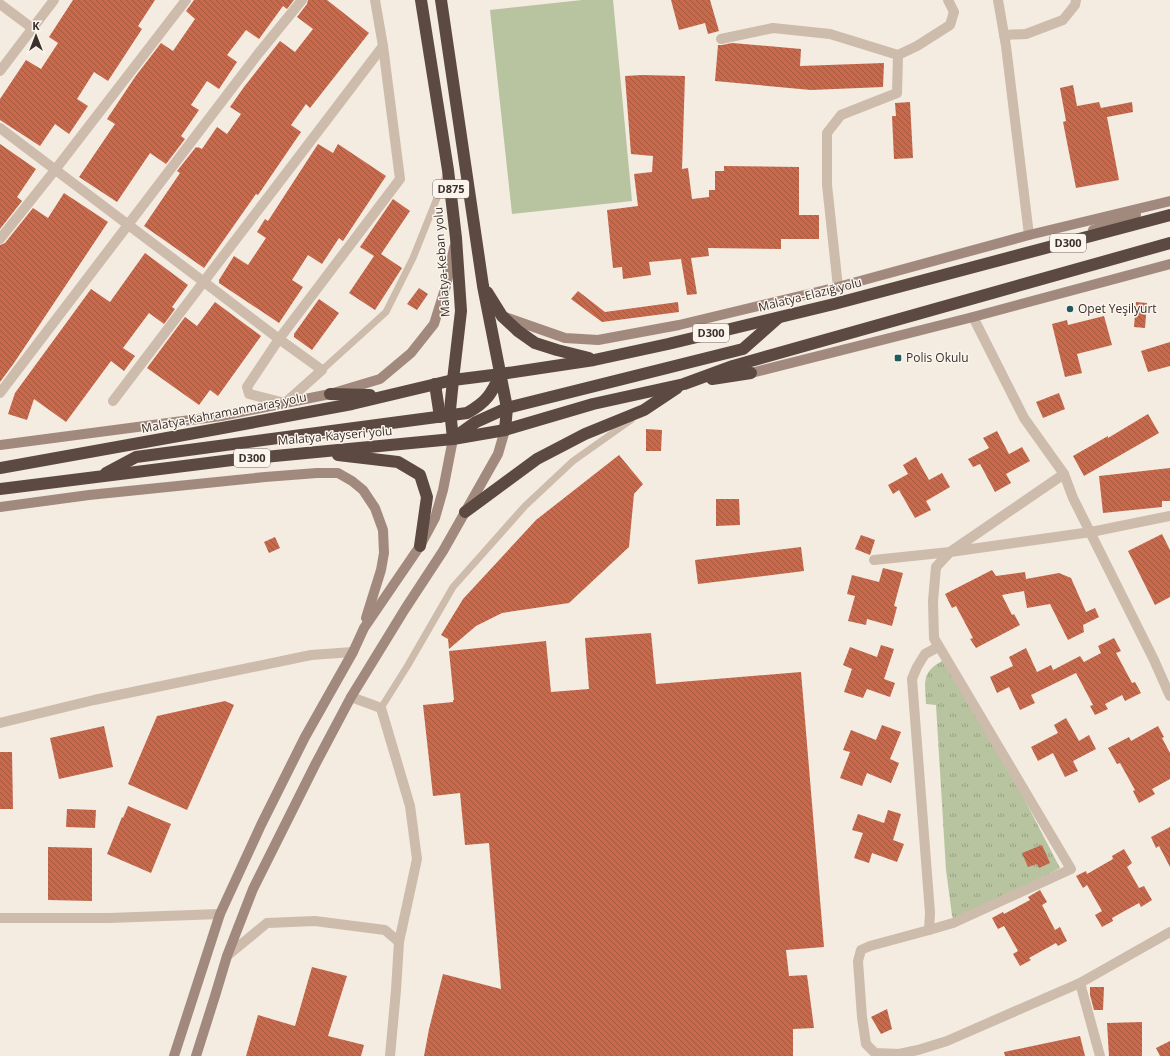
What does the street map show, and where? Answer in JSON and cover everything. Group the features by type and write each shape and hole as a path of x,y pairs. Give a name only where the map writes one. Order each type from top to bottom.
{"highway":[{"name":"Malatya-Keban yolu","path":"421,0 448,170 456,238 461,311 453,380 446,416"},
{"name":"D875","path":"441,0 483,286 501,374"},
{"name":"Malatya-Elazığ yolu","path":"453,380 594,360 668,344 780,317 1170,215"},
{"name":"D300","path":"505,430 593,404 684,384 734,366 1170,243"},
{"path":"483,286 502,316 518,331 535,343 594,360"},
{"path":"435,384 453,439 476,422 507,408 743,349 780,317"},
{"path":"465,512 537,459 585,434 644,410 684,384 751,373"},
{"path":"501,374 507,408 505,430"},
{"path":"100,476 136,457 467,413 479,407 488,397 501,374"},
{"name":"Malatya-Kahramanmaraş yolu","path":"0,468 352,404 453,380"},
{"path":"330,394 387,395"},
{"path":"519,405 524,424"},
{"name":"Malatya-Kayseri yolu","path":"0,489 232,460 453,439 505,430"},
{"path":"313,452 398,462 420,476 427,497 420,546"}],"street":[{"path":"0,71 54,0"},
{"path":"0,240 186,0"},
{"path":"0,393 258,54 302,0"},
{"path":"285,403 249,394 247,387 279,339 400,179 383,46 375,0"},
{"path":"721,38 773,28 830,34 898,55 917,46 950,25 954,12 948,0"},
{"path":"998,0 1004,35 1029,235"},
{"path":"1004,35 1026,34 1063,20 1075,5 1076,0"},
{"path":"0,4 32,28"},
{"path":"113,401 383,46"},
{"path":"838,287 827,185 827,133 841,115 897,93 898,55"},
{"path":"0,128 322,370 285,403"},
{"path":"502,316 565,338 598,340 679,326 838,287 1029,235 1170,202"},
{"path":"966,269 1074,237 1170,202"},
{"path":"0,445 221,416 262,409 330,394 380,378 411,353 434,324 446,286 456,238"},
{"path":"751,373 972,317 1170,264"},
{"path":"972,317 1024,418 1064,474 1073,498 1154,660 1170,696"},
{"path":"196,1056 216,996 227,956 253,889 351,697 443,550 465,512 498,454 505,430"},
{"path":"364,628 420,546 435,518 443,490 453,439"},
{"path":"0,507 89,495 234,480 317,473 338,473 352,481 363,490 375,508 383,530 384,553 382,570 364,628 353,652 305,738 261,825 220,914 174,1056"},
{"path":"929,930 930,913 912,679 925,654 938,647 934,638 933,601 936,568 950,552 1064,474"},
{"path":"874,560 950,552 1091,532 1170,516"},
{"path":"934,638 1071,869 953,923 870,946 861,950 858,961 866,1044 875,1053 899,1054 947,1041 1080,983 1170,932"},
{"path":"0,723 102,699 311,655 353,652"},
{"path":"351,697 381,708 410,806 416,859 399,942 390,1056"},
{"path":"0,918 109,918 220,914"},
{"path":"227,956 267,923 315,921 385,930 399,942"},
{"path":"1080,983 1100,1056"}],"lane":[{"path":"322,370 386,312 413,258 448,170"},
{"path":"381,708 408,665 453,587 525,506 573,461 644,410"}],"green space":[{"path":"582,0 613,0 632,201 512,214 490,10"},
{"path":"944,660 953,662 1060,868 961,920 953,918 952,915 946,870 936,705 926,704 925,683 928,673 937,664"}],"building":[{"path":"73,0 155,0 138,26 142,29 108,81 94,72 77,99 88,106 69,134 55,124 40,146 0,120 0,99 26,60 41,69 58,43 49,37"},
{"path":"194,0 294,0 287,9 283,6 259,39 246,30 227,55 237,62 219,89 207,81 191,105 199,110 181,136 185,139 166,164 150,153 117,202 79,177 115,124 107,119 135,77 161,43 173,51 195,19 186,11"},
{"path":"308,0 327,0 369,33 310,108 306,104 291,125 301,132 258,195 256,194 204,268 144,226 180,173 177,171 196,147 202,149 217,127 227,134 241,114 230,107 280,41 295,52 313,29 297,17 307,4"},
{"path":"671,0 710,0 719,31 708,34 705,23 679,30"},
{"path":"732,43 801,49 800,66 884,63 883,87 811,90 715,81 718,45"},
{"path":"625,76 685,76 682,169 688,168 692,199 709,197 709,190 715,190 715,171 724,171 724,166 799,167 799,215 819,215 819,239 781,239 781,249 708,248 709,256 691,258 697,294 687,295 681,259 649,262 651,275 623,279 622,267 613,268 607,210 638,206 634,174 652,172 653,156 631,154"},
{"path":"1073,85 1077,106 1099,102 1101,108 1132,102 1133,112 1107,117 1119,180 1076,188 1063,122 1066,121 1060,88"},
{"path":"910,102 913,158 894,159 892,116 896,116 895,103"},
{"path":"0,144 36,169 17,197 22,201 0,229"},
{"path":"318,144 333,153 338,144 386,176 343,241 339,238 322,264 308,255 292,280 303,287 279,323 219,283 219,280 234,256 248,265 266,238 257,232 265,219 268,221"},
{"path":"64,193 108,222 0,382 0,245 5,243 33,208 48,218"},
{"path":"393,199 410,211 381,254 402,268 375,310 349,293 374,256 360,247"},
{"path":"145,253 188,285 172,307 175,309 164,324 149,313 123,348 135,356 124,371 111,361 66,422 34,399 27,420 8,414 15,393 91,289 110,302"},
{"path":"419,288 428,294 417,310 407,304"},
{"path":"578,291 605,312 678,302 679,312 602,322 571,299"},
{"path":"319,299 339,313 312,350 294,337 294,334"},
{"path":"215,302 261,336 218,396 210,390 199,405 147,368 185,317 197,326"},
{"path":"1136,302 1147,303 1145,328 1134,327"},
{"path":"1104,316 1112,345 1077,354 1082,373 1065,377 1052,324 1067,320 1068,325"},
{"path":"1170,342 1170,366 1148,372 1141,351"},
{"path":"1059,393 1065,409 1043,418 1036,402"},
{"path":"1148,414 1159,433 1084,476 1073,456 1108,436 1108,438"},
{"path":"646,429 662,430 661,451 646,451"},
{"path":"997,431 1009,454 1022,447 1030,461 1006,474 1011,483 995,492 980,464 973,467 968,459 989,448 983,438"},
{"path":"619,455 643,484 634,494 629,547 569,603 502,613 476,626 449,649 448,639 441,635 463,599 536,520"},
{"path":"916,457 929,480 942,473 950,487 926,501 931,510 915,518 899,490 893,494 888,485 908,474 903,465"},
{"path":"1170,468 1170,501 1162,501 1162,507 1103,513 1099,476"},
{"path":"716,499 739,499 740,525 716,526"},
{"path":"1162,534 1170,550 1170,597 1155,605 1128,551"},
{"path":"861,535 875,540 870,555 855,549"},
{"path":"275,537 280,548 269,553 264,542"},
{"path":"801,547 804,571 698,584 695,560"},
{"path":"883,568 903,573 894,606 897,607 892,626 867,619 866,625 848,621 855,596 847,594 852,575 879,582"},
{"path":"992,570 996,576 1025,572 1026,579 1059,573 1071,578 1086,612 1095,608 1099,617 1083,625 1084,632 1068,640 1050,604 1027,608 1024,591 1002,595 1012,615 1014,614 1020,625 976,648 970,639 973,638 956,606 952,608 945,594"},
{"path":"651,633 656,684 801,672 824,947 786,950 789,976 807,975 814,1028 793,1029 793,1056 424,1056 429,1029 443,974 501,989 489,843 465,845 460,793 433,796 423,705 453,702 454,700 449,651 546,641 551,692 589,689 585,638"},
{"path":"1114,638 1121,651 1116,653 1132,683 1135,682 1141,693 1125,701 1122,695 1105,704 1108,709 1095,715 1090,706 1093,705 1076,673 1031,695 1035,703 1020,710 1009,687 997,693 990,677 1013,666 1009,657 1026,648 1037,672 1051,665 1053,670 1080,656 1084,662 1101,653 1098,646"},
{"path":"881,645 894,649 884,679 895,683 890,697 867,689 863,698 844,692 852,669 843,665 850,647 877,657"},
{"path":"225,701 234,705 187,810 128,784 157,716"},
{"path":"1066,718 1079,741 1089,735 1096,749 1073,761 1078,771 1065,777 1053,753 1038,761 1031,747 1058,733 1054,725"},
{"path":"882,725 901,732 890,759 899,763 891,783 867,773 862,786 840,778 850,752 843,750 851,730 876,740"},
{"path":"104,726 113,767 59,779 50,738"},
{"path":"1158,726 1164,737 1162,738 1170,753 1170,779 1152,789 1155,794 1139,803 1133,791 1135,790 1120,763 1117,764 1108,748 1129,737 1131,741"},
{"path":"0,752 12,752 13,809 0,809"},
{"path":"128,806 171,824 151,873 107,854"},
{"path":"67,809 96,810 95,828 66,827"},
{"path":"888,810 901,814 893,840 904,844 897,862 872,853 869,863 854,858 863,833 852,830 858,814 884,823"},
{"path":"1170,827 1170,867 1159,846 1156,848 1151,837"},
{"path":"1042,845 1050,863 1039,868 1037,864 1028,867 1022,853"},
{"path":"48,847 92,848 92,901 48,900"},
{"path":"1124,849 1132,863 1127,867 1139,888 1144,886 1152,900 1141,907 1139,903 1112,918 1113,921 1102,927 1095,915 1102,911 1087,885 1083,888 1076,876 1086,871 1087,874 1113,859 1112,856"},
{"path":"1040,890 1047,902 1042,905 1055,930 1060,927 1067,941 1058,946 1056,943 1029,958 1031,960 1020,966 1013,954 1018,951 1004,926 998,929 992,918 1003,912 1004,914 1030,900 1028,897"},
{"path":"312,967 347,976 328,1036 364,1045 361,1056 246,1056 258,1015 295,1026"},
{"path":"1090,987 1104,987 1103,1010 1094,1010 1090,995"},
{"path":"887,1009 892,1029 881,1034 871,1017"},
{"path":"1142,1022 1142,1056 1109,1056 1107,1023"},
{"path":"1080,1036 1085,1056 1005,1056 1004,1052"},
{"path":"1170,1041 1170,1056 1160,1056 1156,1048"}],"place":[{"name":"Opet Yeşilyurt","path":"1070,309"},
{"name":"Polis Okulu","path":"898,358"}]}
